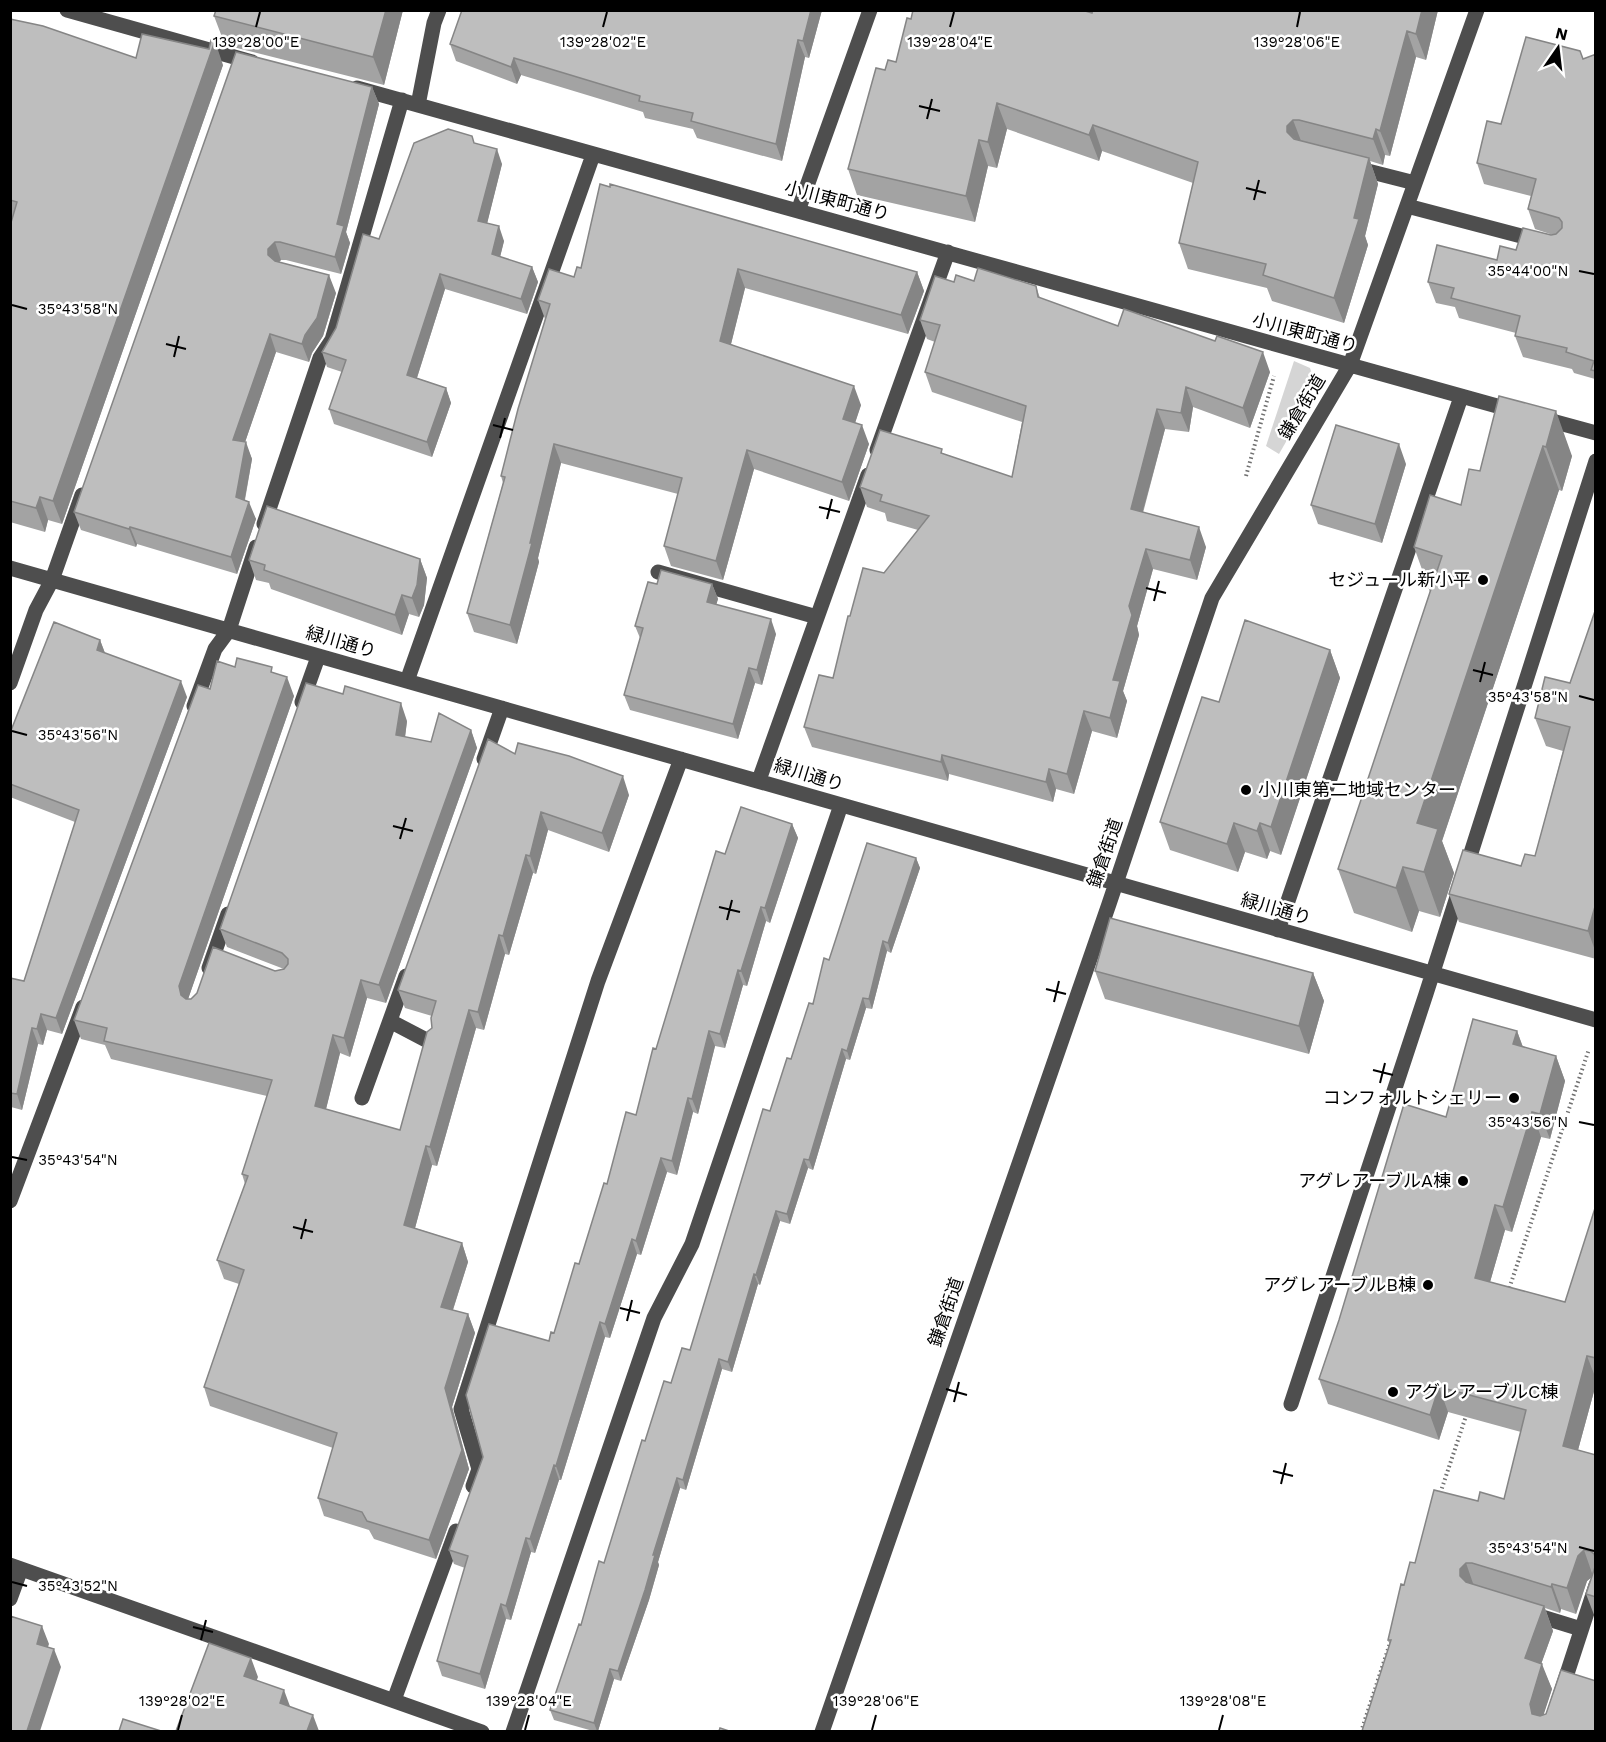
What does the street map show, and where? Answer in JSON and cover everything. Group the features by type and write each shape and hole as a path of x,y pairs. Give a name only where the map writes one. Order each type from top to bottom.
{"street":[{"path":"67,10 234,63 269,66"},
{"path":"418,105 434,23 439,10"},
{"path":"798,211 870,10"},
{"name":"鎌倉街道","path":"822,1731 1212,598 1350,365 1477,10"},
{"name":"小川東町通り","path":"347,86 1596,433"},
{"path":"191,716 215,649 229,630 320,358 332,340 342,284 402,100"},
{"path":"407,681 593,155"},
{"path":"1339,164 1415,183"},
{"path":"1407,207 1549,243"},
{"path":"759,780 948,252"},
{"path":"1278,930 1461,397"},
{"path":"1291,1404 1432,975 1596,461"},
{"path":"10,683 36,610 52,580 87,481"},
{"name":"緑川通り","path":"10,568 1596,1020"},
{"path":"658,572 817,617"},
{"path":"296,720 318,657"},
{"path":"478,773 502,708"},
{"path":"394,1700 479,1469 461,1409 598,981 681,759"},
{"path":"513,1731 654,1318 692,1244 841,805"},
{"path":"203,986 219,955 234,898"},
{"path":"362,1098 410,965"},
{"path":"10,1201 88,992"},
{"path":"390,1022 429,1042"},
{"path":"10,1599 16,1567 482,1731"},
{"path":"1548,1731 1596,1585"},
{"path":"1519,1610 1581,1629"}],"path":[{"path":"1505,1301 1592,1041"},
{"path":"1437,1505 1471,1403"},
{"path":"1361,1731 1395,1630"}],"shaded area":[{"path":"1294,361 1310,368 1315,383 1310,400 1279,454 1266,446"}],"building":[{"path":"216,10 386,10 373,57 214,16"},
{"path":"462,10 811,10 803,41 798,40 776,144 691,121 693,113 639,101 640,96 514,58 511,67 450,44"},
{"path":"913,10 1082,10 1092,13 1093,10 1422,10 1416,34 1407,31 1380,131 1376,129 1373,139 1299,120 1293,120 1287,126 1287,132 1294,139 1369,158 1354,218 1359,219 1334,298 1263,275 1266,264 1179,243 1198,162 1093,125 1089,135 997,103 988,142 979,140 966,196 848,169 876,68 885,70 888,60 896,62 907,18 911,19"},
{"path":"10,19 43,26 136,58 142,34 209,49 211,40 215,41 53,501 40,497 36,508 10,501 10,226 17,202 10,200"},
{"path":"1526,37 1580,51 1583,59 1596,54 1596,371 1591,370 1594,361 1566,352 1567,348 1515,336 1520,316 1451,298 1454,288 1428,282 1437,245 1497,260 1500,246 1516,250 1523,228 1551,235 1556,234 1562,228 1559,218 1528,209 1536,179 1477,163 1487,121 1501,124"},
{"path":"236,52 372,87 337,224 344,226 335,257 280,242 275,242 268,249 268,255 275,261 329,275 317,318 305,335 302,344 270,334 233,440 246,442 236,497 249,502 231,557 74,512"},
{"path":"448,129 472,136 474,143 497,149 478,221 499,226 492,254 532,267 521,299 440,274 407,375 446,388 427,442 329,409 346,360 322,352 336,328 363,234 379,239 414,143"},
{"path":"600,184 610,187 610,184 917,272 901,315 738,269 720,341 854,386 843,419 862,425 842,482 747,450 716,561 664,546 682,478 554,444 530,543 532,543 510,625 467,613 505,477 501,476 518,409 550,304 538,300 549,269 574,277 577,267 581,268"},
{"path":"978,268 1036,286 1038,297 1118,326 1124,309 1215,341 1217,336 1263,352 1243,408 1186,387 1181,413 1157,409 1131,509 1199,527 1190,560 1146,549 1129,606 1132,615 1113,680 1120,681 1110,718 1084,711 1067,774 1049,769 1046,782 942,755 941,762 804,727 819,675 833,678 848,616 850,616 863,568 884,573 929,516 880,501 882,495 860,487 880,430 942,449 941,453 1012,477 1026,406 925,372 940,325 920,320 935,276 954,282 956,275 974,281"},
{"path":"1499,396 1556,411 1546,447 1543,446 1417,823 1438,829 1424,872 1403,867 1396,888 1338,869 1442,556 1414,547 1430,495 1461,505 1469,469 1480,471"},
{"path":"1336,425 1399,444 1375,524 1311,505"},
{"path":"267,506 420,559 417,585 412,598 402,595 395,615 264,570 265,565 249,560"},
{"path":"661,570 712,584 707,602 771,619 757,670 749,668 733,724 624,695 643,628 635,626 648,582 657,584"},
{"path":"1595,611 1596,903 1588,931 1449,894 1463,850 1521,866 1525,854 1535,856 1570,727 1535,718 1545,677 1570,683"},
{"name":"小川東第二地域センター","path":"1245,620 1330,650 1271,827 1260,823 1257,831 1234,823 1227,844 1160,822 1202,697 1219,702"},
{"path":"54,622 100,640 97,650 181,681 56,1018 41,1014 37,1029 32,1028 17,1094 10,1093 10,978 24,981 79,810 10,784 10,733"},
{"path":"237,658 272,667 271,672 287,677 179,986 181,995 186,999 191,999 197,993 213,947 275,971 284,969 288,964 288,959 282,953 220,929 306,683 343,694 345,686 401,703 396,735 431,742 439,713 471,730 379,985 361,980 344,1038 333,1035 315,1106 400,1130 427,1032 432,1028 431,1018 436,1001 398,990 488,739 515,754 518,743 569,756 623,776 602,833 541,812 530,856 526,855 503,936 499,935 478,1012 469,1010 430,1147 426,1146 404,1225 462,1243 441,1307 468,1314 445,1388 462,1450 429,1540 367,1521 362,1512 318,1498 337,1433 204,1387 244,1270 217,1260 248,1176 242,1174 272,1080 104,1041 107,1028 74,1020 198,685 210,689 217,661 235,667"},
{"path":"741,807 792,824 765,908 761,907 741,971 738,970 720,1034 709,1031 692,1099 688,1098 672,1161 661,1158 636,1241 632,1239 605,1324 600,1322 556,1466 554,1465 530,1539 526,1538 506,1606 501,1604 480,1674 437,1661 468,1556 449,1550 483,1457 466,1395 489,1324 549,1341 551,1332 554,1333 575,1263 579,1264 604,1183 607,1184 626,1112 636,1115 653,1048 656,1049 716,851 725,854"},
{"path":"867,843 916,858 888,943 883,941 869,999 863,998 847,1051 842,1049 809,1160 804,1159 787,1214 776,1211 756,1275 754,1274 728,1362 719,1359 683,1480 677,1478 653,1555 655,1555 645,1590 618,1671 610,1669 594,1723 550,1710 579,1624 581,1625 599,1561 604,1563 642,1440 645,1441 664,1381 671,1383 682,1348 690,1350 763,1109 770,1111 787,1058 791,1059 809,1003 813,1004 824,958 829,960"},
{"path":"1110,918 1313,973 1299,1026 1095,971"},
{"path":"1473,1019 1517,1031 1513,1044 1556,1056 1540,1114 1532,1112 1503,1207 1495,1205 1475,1278 1565,1302 1596,1205 1596,1358 1587,1356 1563,1446 1596,1455 1596,1559 1590,1551 1584,1550 1578,1556 1567,1588 1552,1584 1551,1587 1472,1563 1466,1563 1460,1569 1460,1576 1466,1582 1544,1606 1525,1658 1542,1664 1530,1704 1532,1714 1540,1716 1546,1714 1561,1670 1596,1681 1596,1731 1362,1731 1391,1640 1388,1640 1401,1584 1404,1585 1410,1562 1415,1563 1434,1490 1478,1501 1480,1492 1504,1499 1526,1410 1439,1387 1430,1415 1319,1379 1404,1104 1446,1117"},
{"path":"1596,1564 1596,1597 1586,1594"},
{"path":"10,1616 42,1626 37,1644 54,1649 27,1731 10,1731"},
{"path":"209,1643 251,1658 244,1676 284,1690 280,1703 313,1715 307,1731 176,1731"},
{"path":"123,1719 161,1731 119,1731"}],"place":[{"name":"セジュール新小平","path":"1483,580"},
{"name":"小川東第二地域センター","path":"1246,790"},
{"name":"コンフォルトシェリー","path":"1514,1098"},
{"name":"アグレアーブルA棟","path":"1463,1181"},
{"name":"アグレアーブルB棟","path":"1428,1285"},
{"name":"アグレアーブルC棟","path":"1393,1392"}]}
